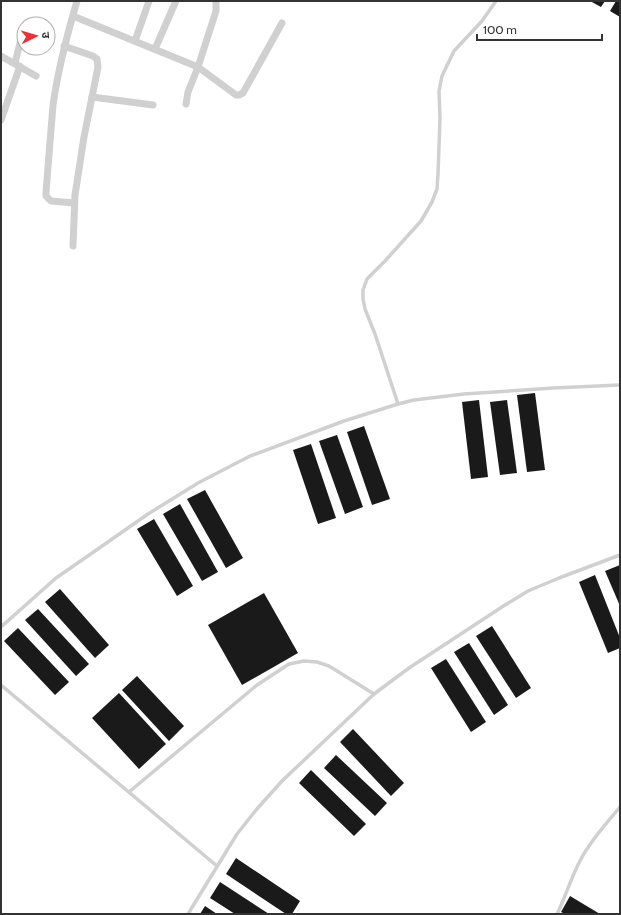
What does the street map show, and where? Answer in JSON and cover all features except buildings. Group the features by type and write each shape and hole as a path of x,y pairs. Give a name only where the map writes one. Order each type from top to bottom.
{"street":[{"path":"74,203 51,201 46,196 46,192 53,105 64,46 77,1"},
{"path":"135,41 148,1"},
{"path":"155,49 176,1"},
{"path":"186,104 188,92 198,67 216,11 216,1"},
{"path":"73,16 198,67 236,95 243,93 282,23"},
{"path":"64,46 93,56 97,59 98,66 84,137 74,203 73,246"},
{"path":"1,56 36,76"},
{"path":"1,120 19,56"},
{"path":"92,97 153,105"}],"lane":[{"path":"398,404 375,334 365,309 363,290 367,279 421,220 432,202 437,189 440,118 439,91 442,76 454,51 482,21 496,1"},
{"path":"1,627 56,578 148,514 198,483 250,456 344,421 414,400 464,394 620,385"},
{"path":"188,914 237,834 256,810 282,781 374,694 409,668 505,605 528,592 558,578 620,555"},
{"path":"129,792 257,685 289,664 304,661 317,662 329,666 374,694"},
{"path":"1,685 217,866"},
{"path":"557,914 580,860 592,841 620,807"}]}
